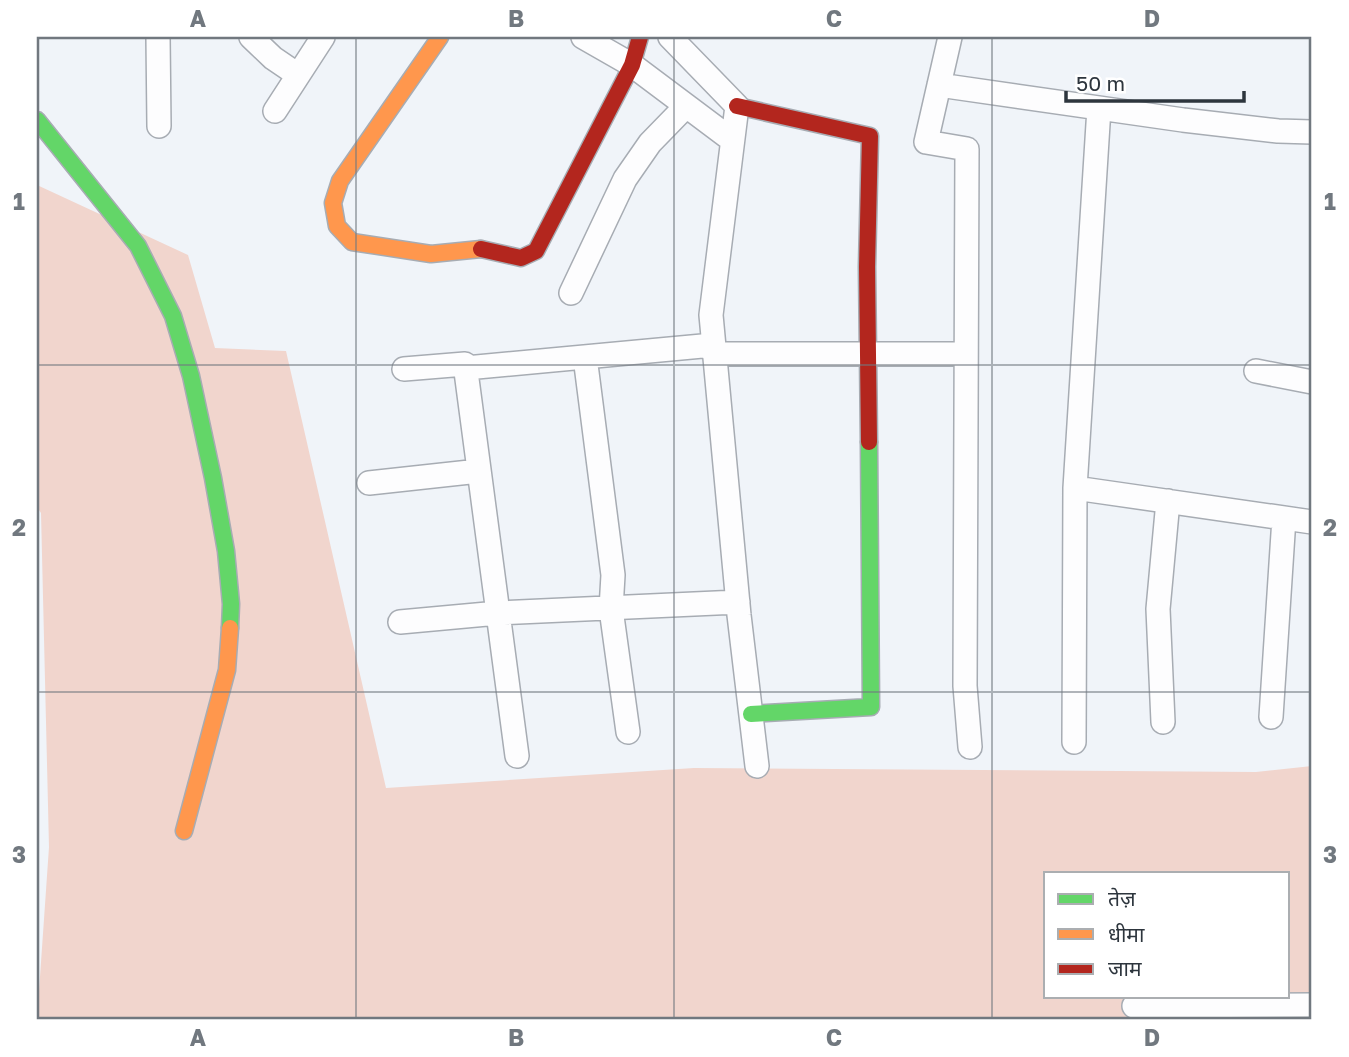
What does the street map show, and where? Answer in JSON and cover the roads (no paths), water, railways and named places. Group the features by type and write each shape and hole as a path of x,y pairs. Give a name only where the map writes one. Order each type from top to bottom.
{"street":[{"path":"158,37 159,126"},
{"path":"251,37 273,58 298,75"},
{"path":"275,111 323,37"},
{"path":"440,37 340,181 333,202 337,226 352,242 431,254 481,249 521,258 536,251 632,65 640,37"},
{"path":"583,37 632,65 732,140"},
{"path":"670,37 737,106 870,136 867,353 871,707 751,714"},
{"path":"950,37 926,142 967,149 965,686 970,747"},
{"path":"939,85 1278,131 1312,132"},
{"path":"571,293 625,179 650,143 686,106"},
{"path":"737,106 711,315 738,602 757,766"},
{"path":"1074,742 1075,488 1098,108"},
{"path":"37,120 138,246 173,316 191,376 213,478 226,551 231,604 227,670 184,831"},
{"path":"466,369 585,357 714,349 965,354"},
{"path":"585,357 612,575 611,609 628,732"},
{"path":"404,369 465,364 517,756"},
{"path":"1256,371 1312,382"},
{"path":"369,484 479,471"},
{"path":"1075,488 1312,522"},
{"path":"1163,722 1158,609 1168,502"},
{"path":"1271,717 1284,518"},
{"path":"400,622 498,612 738,602"},
{"path":"1134,1006 1312,1005"}]}
